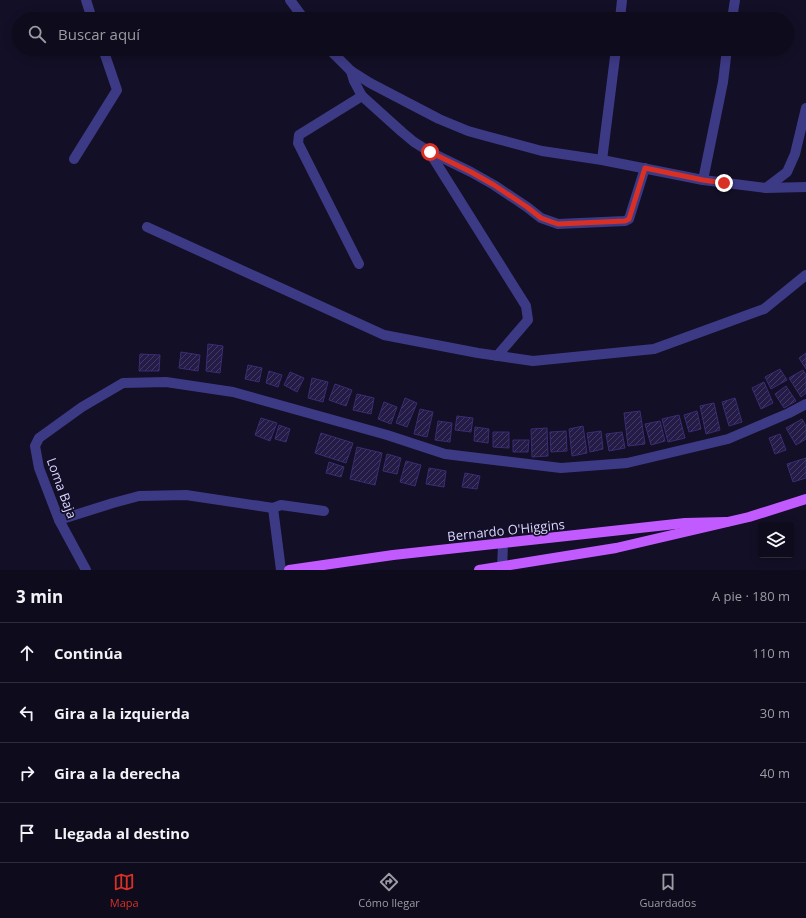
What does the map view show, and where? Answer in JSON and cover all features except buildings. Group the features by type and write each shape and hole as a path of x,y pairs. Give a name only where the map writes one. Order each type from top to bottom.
{"main road":[{"name":"Bernardo O'Higgins","path":"479,570 502,568 616,548 765,513 806,499"},
{"name":"Bernardo O'Higgins","path":"289,570 393,555 685,523 726,522"}],"street":[{"path":"86,0 90,12"},
{"path":"290,0 299,12"},
{"path":"621,12 622,0"},
{"path":"733,12 734,0"},
{"path":"74,159 117,90 105,56"},
{"path":"336,56 351,71 370,83 433,116 468,131 542,151 602,160 703,180 766,188 806,187"},
{"path":"602,160 615,56"},
{"path":"703,180 727,56"},
{"path":"351,71 354,81 362,96 402,132 430,152 494,185 541,218 558,224 625,221 629,219 645,168"},
{"path":"359,264 298,143 297,138 298,135 362,96"},
{"path":"766,188 787,172 795,154 806,108"},
{"path":"430,152 526,306 528,320 497,356"},
{"path":"147,227 384,335 497,356 533,361 654,349 764,309 806,274"},
{"name":"Loma Baja","path":"86,570 59,520 38,468 35,446 39,438 82,407 123,383 166,382 233,392 387,435 445,454 562,468 627,463 728,439 789,413 806,404"},
{"path":"59,520 139,496 186,495 273,508 281,505 324,511"},
{"path":"273,508 281,570"},
{"path":"502,568 503,543"}],"route":[{"path":"430,152 494,185 541,218 558,224 625,221 629,219 645,168 724,183"}]}
